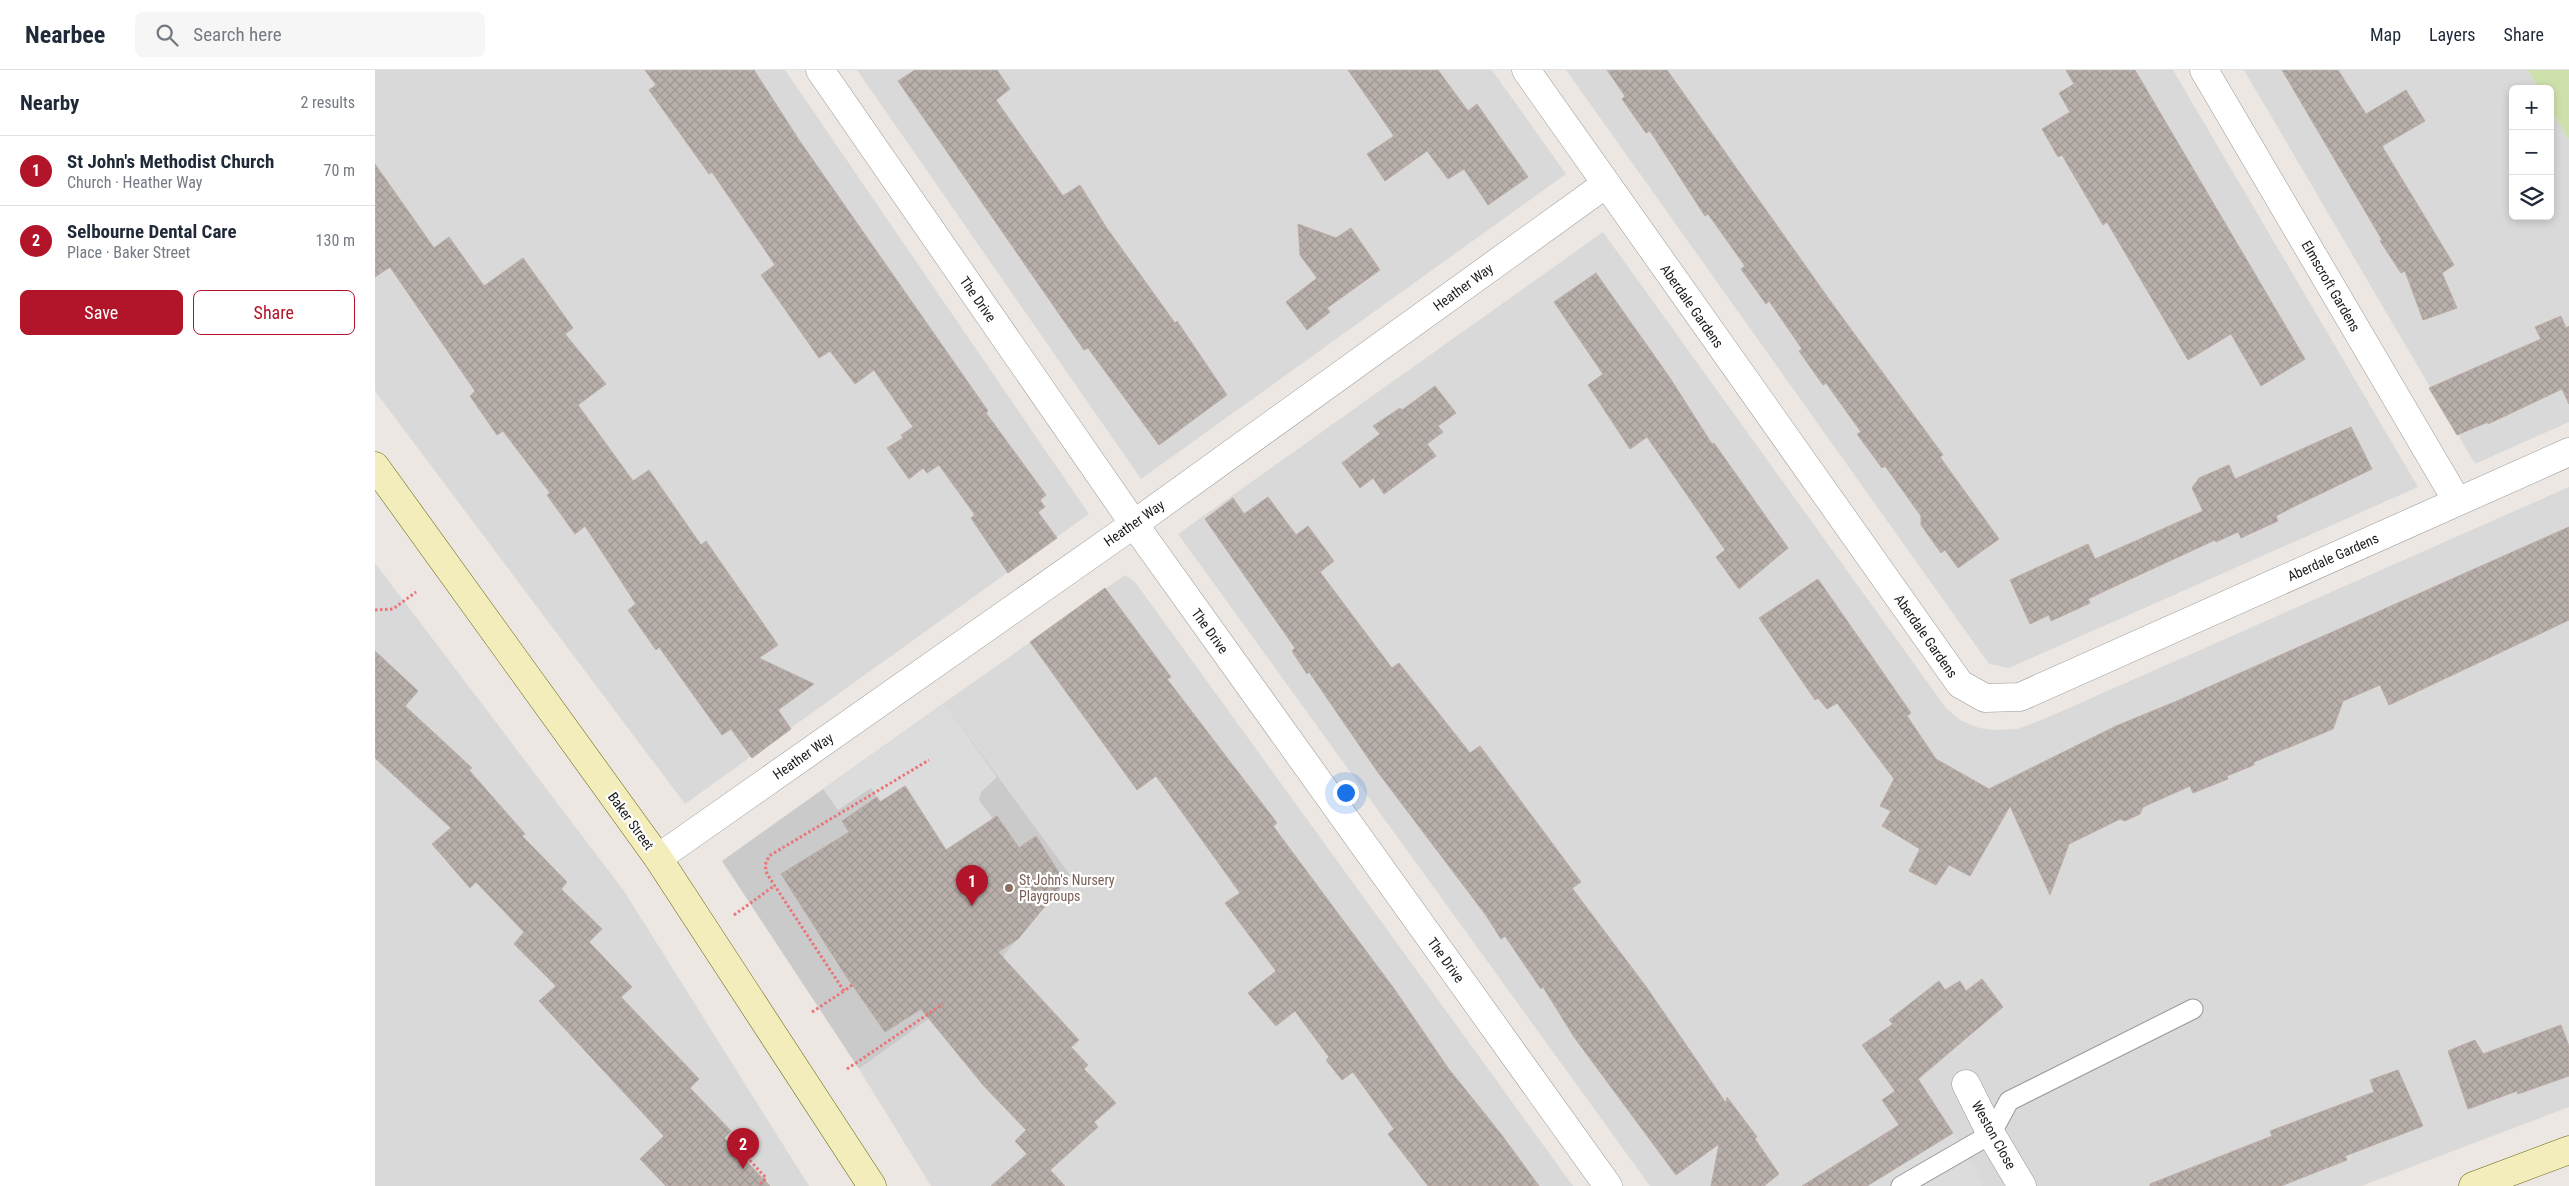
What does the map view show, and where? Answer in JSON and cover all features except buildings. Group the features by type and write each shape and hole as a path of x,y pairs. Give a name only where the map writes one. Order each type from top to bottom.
{"street":[{"name":"The Drive","path":"820,70 1134,524 1608,1186"},
{"name":"Aberdale Gardens","path":"1526,70 1960,684 1985,698 2020,697 2569,452"},
{"name":"Elmscroft Gardens","path":"2204,70 2457,501"},
{"name":"Heather Way","path":"658,858 1134,524 1606,184"},
{"name":"Baker Street","path":"375,466 658,858 872,1186"},
{"name":"Weston Close","path":"1967,1084 1991,1134 2022,1186"},
{"path":"2473,1186 2569,1150"}],"lane":[{"path":"1901,1186 1991,1134 2009,1101 2193,1009"}],"path":[{"path":"375,610 393,608 416,592"},
{"path":"844,991 774,886 767,874 765,865 769,856 929,760"},
{"path":"745,908 774,886"},
{"path":"812,1012 852,985"},
{"path":"847,1069 943,1004"},
{"path":"743,1154 766,1178 759,1186"}],"shaded area":[{"path":"375,70 785,70 1089,514 685,804 375,391"},
{"path":"857,70 1492,70 1566,174 1141,479"},
{"path":"1566,70 2173,70 2418,487 2009,668 1989,664"},
{"path":"2244,70 2528,70 2537,85 2509,85 2509,220 2554,220 2554,115 2569,140 2569,422 2477,463 2474,462"},
{"path":"1603,232 1946,708 1960,720 1979,728 1994,730 2017,729 2044,719 2569,487 2569,1107 2361,1186 1650,1186 1178,534"},
{"path":"375,563 624,891 809,1186 375,1186"},
{"path":"1125,575 1135,582 1573,1186 931,1186 859,1069 984,979 1071,876 944,703"},
{"path":"944,703 1071,876 984,979 859,1069 722,861"},
{"path":"944,703 997,777 981,792 979,800 993,819 968,835 985,860 962,875 906,786 880,802 871,788 838,810 823,789"},
{"path":"1953,1133 1984,1184 1981,1186 1867,1186"}],"green space":[{"path":"2528,70 2569,70 2569,140 2554,115 2554,85 2537,85"}],"place":[{"name":"St John's Nursery Playgroups","path":"1009,888"},
{"name":"St John's Methodist Church","path":"972,906"},
{"name":"Selbourne Dental Care","path":"743,1169"}]}
